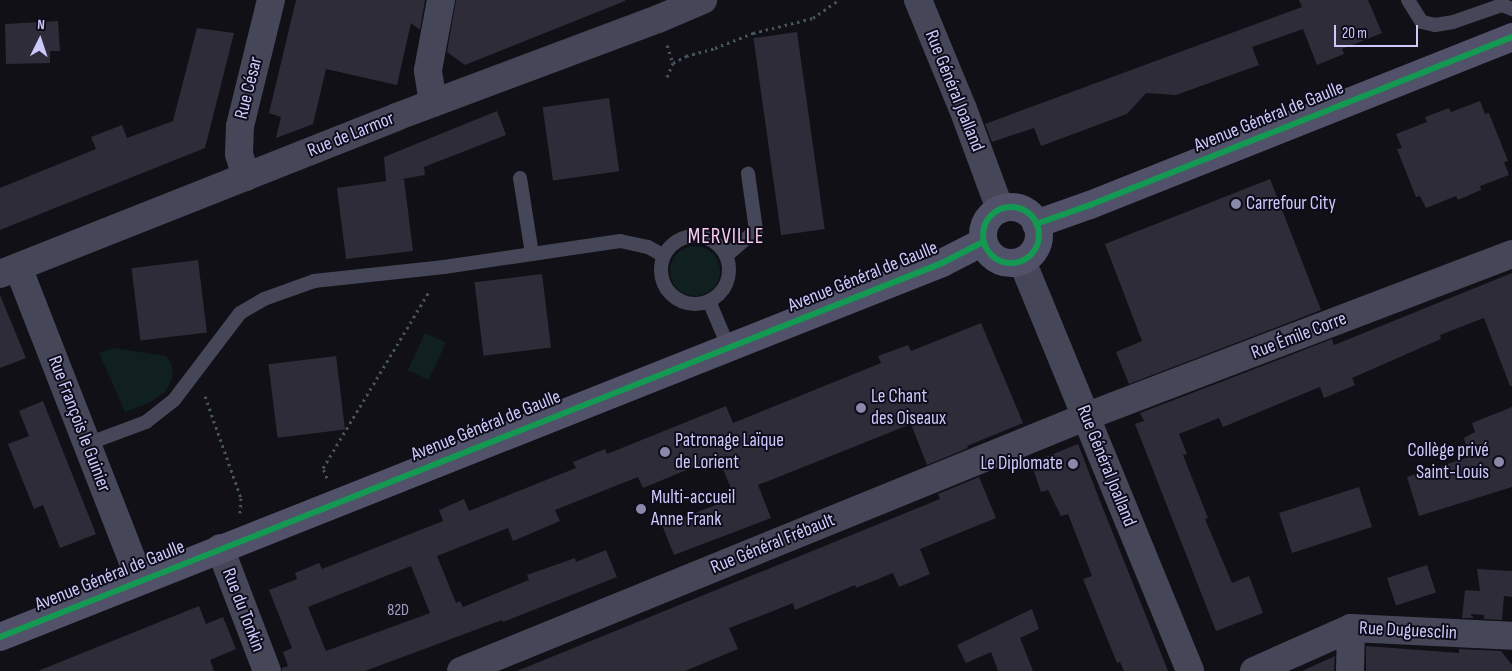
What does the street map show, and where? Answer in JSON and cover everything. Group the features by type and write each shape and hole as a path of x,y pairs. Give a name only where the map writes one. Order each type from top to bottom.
{"main road":[{"name":"Avenue Général de Gaulle","path":"1036,224 1090,205 1512,37"},
{"path":"1017,208 1032,216 1036,224 1038,241 1030,256 1022,261 1015,263 998,261 986,250 983,242 984,226 993,214 1000,209 1017,208"},
{"name":"Avenue Général de Gaulle","path":"0,637 335,502 942,263 983,242"}],"street":[{"name":"Rue César","path":"246,177 239,154 240,126 271,0"},
{"path":"434,104 428,70 441,0"},
{"name":"Rue de Larmor","path":"9,271 703,0"},
{"name":"Rue Général Joalland","path":"918,0 964,109 1000,209"},
{"name":"Rue Émile Corre","path":"1085,417 1512,254"},
{"name":"Rue Général Joalland","path":"1022,261 1190,671"},
{"name":"Rue François le Guinier","path":"9,271 87,444 140,580"},
{"name":"Rue Général Frébault","path":"461,671 1085,417"},
{"name":"Rue du Tonkin","path":"228,545 267,671"},
{"path":"1350,671 1351,628"},
{"name":"Rue Duguesclin","path":"1254,671 1351,628 1512,636"}],"lane":[{"path":"1408,0 1422,22 1435,25 1453,22 1502,5 1512,9"},
{"path":"726,256 756,230 748,174"},
{"path":"520,178 532,254"},
{"path":"692,236 712,240 721,247 726,256 729,266 725,287 709,301 698,304 686,303 676,298 667,289 662,279 661,267 664,256 675,243 692,236"},
{"path":"87,444 146,422 174,400 240,313 264,299 314,281 444,267 620,241 648,247 664,256"},
{"path":"709,301 728,346"}],"path":[{"path":"667,77 673,63 686,56 715,48 753,33 813,18 839,0"},
{"path":"666,40 673,63"},
{"path":"335,502 323,468 444,267"},
{"path":"196,371 241,498 228,545"}],"shaded area":[{"path":"690,246 700,246 713,253 720,266 720,276 713,289 700,296 690,296 681,292 674,285 670,276 670,266 674,257 681,250"},
{"path":"425,333 446,343 429,380 408,370"},
{"path":"114,348 166,356 171,363 173,372 165,392 149,403 125,412 99,353"}],"building":[{"path":"296,0 425,0 420,30 411,23 397,85 326,69 313,124 276,138 281,117 269,113"},
{"path":"456,0 625,1 465,65 447,52"},
{"path":"1299,0 1368,0 1382,33 1342,49 1344,54 1317,65 1303,29 1252,47 1259,65 1176,95 1146,93 1127,114 1041,146 1034,128 992,142 985,124 1302,7"},
{"path":"58,21 60,51 50,51 50,63 6,64 5,24"},
{"path":"197,28 234,33 205,148 0,230 0,188 96,149 91,137 122,125 127,138 173,121"},
{"path":"797,32 825,229 781,235 753,38"},
{"path":"609,98 619,171 553,181 543,107"},
{"path":"1480,101 1485,114 1489,113 1508,161 1504,162 1509,175 1480,186 1481,190 1458,200 1456,196 1426,208 1420,196 1416,197 1397,149 1402,148 1396,134 1427,122 1425,117 1449,108 1451,112"},
{"path":"497,111 506,135 424,167 425,175 397,180 404,179 413,251 346,259 337,188 386,181 384,157"},
{"path":"1270,179 1321,310 1129,384 1116,352 1142,341 1105,244"},
{"path":"198,260 207,332 140,341 131,268"},
{"path":"1512,273 1512,386 1510,386 1484,318 1440,335 1441,339 1352,378 1355,385 1324,398 1320,387 1223,427 1219,418 1179,434 1187,454 1183,455 1208,518 1205,519 1232,583 1249,576 1263,613 1216,631 1135,424 1144,421 1140,413 1332,339 1334,345"},
{"path":"542,274 551,347 484,356 475,282"},
{"path":"0,295 26,358 0,368"},
{"path":"981,323 1023,423 927,465 911,424 758,485 771,518 674,555 662,525 735,498 718,457 643,488 638,477 555,510 560,521 513,541 508,528 437,556 456,603 460,601 463,607 529,580 527,575 575,558 576,562 606,550 617,577 503,622 502,620 365,671 282,671 282,668 288,666 283,652 292,648 269,590 297,579 295,573 319,563 322,569 443,521 439,510 464,499 469,511 576,468 573,462 605,449 607,454 726,406 733,423 881,363 878,356 908,345 911,351","holes":["411,566 430,613 326,651 308,607"]},
{"path":"336,356 345,429 278,438 269,364"},
{"path":"43,401 96,534 60,548 43,505 34,509 8,444 29,436 19,411"},
{"path":"1512,407 1512,487 1419,516 1407,477 1469,457 1464,438 1475,432 1472,423"},
{"path":"1078,444 1168,671 1124,671 1120,662 1117,663 1083,579 1092,576 1068,514 1061,516 1048,490 1041,492 1031,463"},
{"path":"979,477 996,518 920,549 930,574 899,587 893,573 856,588 855,585 795,610 793,603 729,628 738,649 685,671 517,671 940,499 938,494"},
{"path":"1359,487 1372,527 1292,553 1279,513"},
{"path":"1427,565 1436,593 1396,606 1387,578"},
{"path":"1477,569 1512,571 1512,597 1504,596 1502,620 1484,619 1484,615 1470,614 1474,618 1462,618 1465,590 1480,591"},
{"path":"199,606 206,624 223,617 236,649 210,660 214,671 38,671"},
{"path":"1032,609 1039,629 1020,638 1033,671 998,671 991,652 966,663 957,645"},
{"path":"1366,646 1459,653 1459,649 1501,651 1512,665 1512,671 1366,671"},
{"path":"1335,656 1334,671 1302,671"}],"cycle path":[{"path":"1036,224 1090,205 1512,37"},
{"path":"1011,207 1022,209 1031,215 1037,224 1039,235 1037,246 1031,255 1022,261 1011,263 1000,261 991,255 985,246 983,235 985,224 991,215 1000,209 1011,207"},
{"path":"0,637 942,263 983,242"}],"place":[{"name":"Carrefour City","path":"1236,204"},
{"name":"Le Chant des Oiseaux","path":"861,408"},
{"name":"Patronage Laïque de Lorient","path":"665,452"},
{"name":"Collège privé Saint-Louis","path":"1499,462"},
{"name":"Le Diplomate","path":"1073,464"},
{"name":"Multi-accueil Anne Frank","path":"641,509"}],"district":[{"name":"MERVILLE","path":"726,237"}]}
